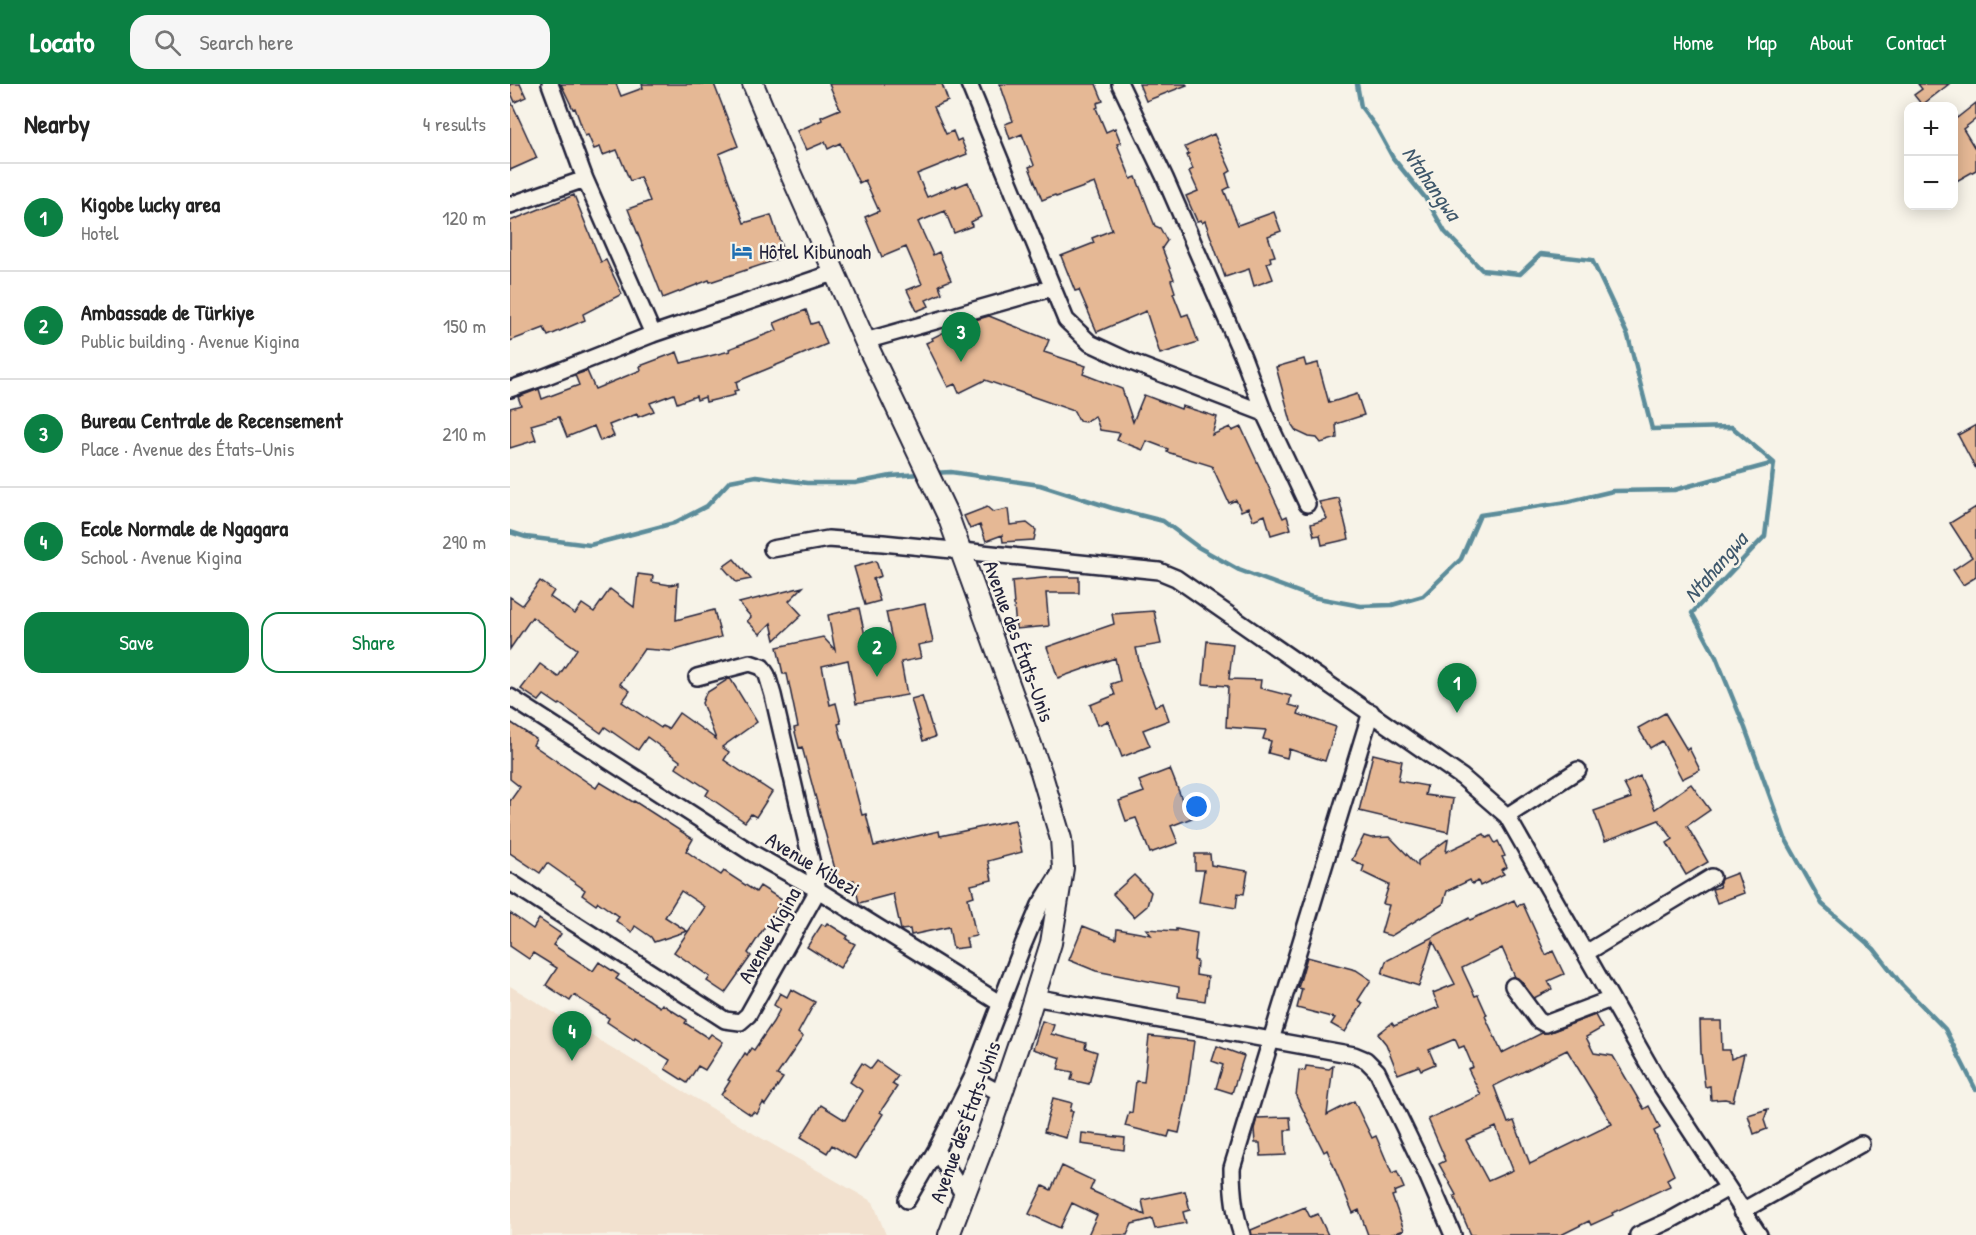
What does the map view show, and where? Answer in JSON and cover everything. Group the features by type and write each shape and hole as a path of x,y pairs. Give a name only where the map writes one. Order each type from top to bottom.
{"street":[{"path":"550,84 585,179 653,334"},
{"name":"Avenue des États-Unis","path":"753,84 865,341 948,516 1041,772 1061,839 1063,868 1051,943 1002,1094 949,1235"},
{"path":"969,84 1066,320 1090,343 1131,362 1264,413"},
{"path":"1120,84 1165,178 1234,336 1264,413 1307,504"},
{"path":"510,205 585,179"},
{"path":"510,389 653,334 836,273"},
{"path":"865,341 1052,288"},
{"path":"772,549 828,539 1159,571 1176,578 1371,712 1462,777 1507,816 1658,1081 1759,1235"},
{"name":"Avenue Kigina","path":"510,882 725,1020 740,1022 748,1015 818,890 767,675 762,667 750,663 697,677"},
{"name":"Avenue Kibezi","path":"510,697 752,853 818,890 1001,1004"},
{"path":"1242,1235 1236,1218 1232,1168 1273,1040 1371,712"},
{"path":"1507,816 1578,770"},
{"path":"907,1200 936,1150 972,1078 1040,905 1063,868"},
{"path":"1586,953 1712,877"},
{"path":"1513,986 1538,1020 1545,1024 1611,999"},
{"path":"1033,997 1354,1055 1366,1060 1377,1071 1454,1235"},
{"path":"972,1078 1002,1094"},
{"path":"1742,1211 1861,1144"},
{"path":"936,1150 965,1197"},
{"path":"1638,1235 1671,1220 1728,1188"}],"shaded area":[{"path":"510,986 756,1135 873,1202 886,1235 510,1235"}],"building":[{"path":"510,84 520,84 526,97 515,102 510,91"},
{"path":"561,84 616,84 621,96 643,88 642,84 714,84 738,146 719,154 744,223 771,215 785,257 710,282 709,280 663,298 628,209 650,201 640,177 630,181 617,150 603,155 600,147 594,149 588,135 585,136 575,108 573,109"},
{"path":"829,84 942,84 948,101 934,107 946,134 953,131 957,141 961,139 967,154 917,174 927,197 968,182 981,217 971,222 972,226 954,233 945,211 918,222 933,255 939,252 951,280 939,285 942,293 926,300 929,306 917,311 907,290 922,284 906,247 882,257 865,217 879,211 865,180 859,183 840,143 828,149 825,142 806,150 797,131 840,109"},
{"path":"1000,84 1096,84 1103,101 1097,103 1096,108 1106,132 1115,128 1121,143 1117,144 1131,179 1136,177 1155,226 1160,228 1167,241 1162,248 1174,279 1171,280 1175,292 1173,293 1182,316 1188,314 1198,342 1160,354 1146,311 1097,332 1079,290 1075,291 1061,256 1094,243 1092,238 1112,230 1095,183 1042,200 1029,167 1034,165 1022,134 1010,139 1005,124 1013,121"},
{"path":"1139,84 1186,84 1187,85 1146,101"},
{"path":"1918,84 1949,84 1926,102 1920,102 1914,95 1922,89"},
{"path":"510,99 537,158 510,170"},
{"path":"1976,103 1976,119 1963,129 1976,150 1976,170 1958,180 1958,156 1958,117"},
{"path":"1214,134 1231,171 1226,174 1230,187 1224,190 1238,225 1274,212 1281,231 1268,236 1275,256 1270,257 1271,261 1267,263 1273,279 1254,286 1249,269 1225,277 1205,221 1202,223 1201,220 1197,221 1186,196 1198,191 1189,171 1193,169 1185,147"},
{"path":"574,195 601,262 606,260 622,294 583,314 585,320 548,336 544,328 510,341 510,221"},
{"path":"806,310 811,324 818,322 827,344 736,382 738,390 734,391 735,395 706,402 705,397 697,400 696,396 677,403 674,394 650,403 654,411 638,417 637,414 609,425 614,436 600,441 594,426 567,437 559,417 531,425 536,440 510,448 510,408 521,405 518,397 539,389 542,399 579,385 575,375 587,371 595,389 641,370 640,366 677,352 681,363 730,351 729,349 777,330 774,323"},
{"path":"989,316 1049,340 1044,352 1086,366 1083,374 1122,389 1133,422 1144,395 1181,409 1182,406 1217,417 1212,435 1230,427 1232,431 1241,427 1283,518 1287,516 1291,529 1271,535 1265,515 1253,520 1248,508 1241,511 1236,500 1229,503 1212,466 1167,452 1168,449 1147,441 1143,450 1117,440 1120,433 1100,430 1095,416 1085,422 1079,421 1074,411 985,380 959,393 955,384 948,387 926,343 961,324"},
{"path":"1304,359 1306,366 1318,363 1329,403 1357,394 1364,415 1336,424 1337,438 1321,443 1317,438 1296,431 1292,425 1276,367"},
{"path":"1976,425 1976,469 1958,435"},
{"path":"1339,498 1349,539 1322,545 1320,535 1314,536 1311,524 1327,519 1319,502"},
{"path":"987,507 993,512 1008,509 1010,525 1027,523 1036,530 1034,540 1003,542 1002,535 986,541 980,525 970,529 964,516"},
{"path":"1976,507 1976,577 1963,585 1953,570 1972,557 1950,523"},
{"path":"734,559 751,579 736,582 723,567"},
{"path":"876,561 881,576 873,579 880,601 865,605 854,567"},
{"path":"638,574 653,576 652,582 670,585 678,583 676,620 714,610 721,637 672,651 644,649 620,684 630,691 622,702 661,728 662,726 668,729 679,713 716,739 702,703 706,693 730,678 757,722 722,747 729,752 724,760 772,792 756,817 751,814 745,822 706,795 709,790 676,768 680,761 647,737 638,750 605,727 601,733 544,695 539,701 521,689 540,664 558,677 577,649 532,617 510,649 510,597 522,605 540,581 554,591 550,597 575,614 582,604 594,612 610,589 634,607"},
{"path":"1079,577 1079,593 1046,593 1049,626 1016,629 1012,581"},
{"path":"803,587 789,601 802,615 775,640 771,623 760,634 747,621 751,617 739,603"},
{"path":"925,604 933,642 918,645 921,658 901,662 907,695 856,704 848,660 822,666 830,705 836,703 841,723 838,724 862,815 866,814 874,846 939,831 940,836 1015,820 1022,852 988,861 992,880 971,885 974,896 968,898 976,936 966,938 968,947 953,949 949,927 911,935 910,929 901,930 893,894 859,903 854,880 839,884 802,747 799,748 794,728 798,727 787,674 783,674 777,647 823,637 835,650 828,615 859,608 869,654 894,650 886,612"},
{"path":"1154,611 1161,644 1136,648 1141,670 1155,706 1163,703 1169,720 1143,730 1150,746 1122,757 1108,721 1098,725 1090,705 1115,695 1111,684 1120,681 1115,658 1058,678 1047,647 1114,624 1112,614"},
{"path":"1207,641 1233,644 1229,679 1261,680 1260,688 1291,696 1289,705 1300,708 1298,714 1336,727 1325,761 1289,749 1287,758 1268,753 1271,741 1263,739 1266,730 1226,727 1228,686 1203,684"},
{"path":"922,696 935,737 923,741 911,699"},
{"path":"1665,713 1687,750 1689,748 1700,770 1682,779 1662,741 1650,748 1638,728"},
{"path":"510,722 536,739 533,745 596,788 600,782 693,839 686,851 721,875 724,871 756,892 760,886 782,900 748,953 751,956 725,993 707,981 710,977 674,952 705,907 681,891 665,917 687,931 654,942 651,937 635,926 632,932 616,921 619,917 598,902 596,905 582,895 585,890 547,863 540,873 510,853 510,801 520,787 510,779"},
{"path":"1373,754 1402,761 1398,781 1427,786 1425,795 1453,799 1448,832 1359,811"},
{"path":"1170,769 1183,802 1191,800 1197,816 1171,826 1178,843 1150,853 1136,818 1126,821 1119,801 1144,792 1139,781"},
{"path":"1640,776 1655,809 1691,784 1710,810 1687,826 1708,862 1686,875 1667,843 1673,839 1659,820 1605,841 1594,811 1631,798 1624,784"},
{"path":"1484,834 1487,838 1491,836 1495,843 1498,841 1507,867 1501,870 1504,874 1480,886 1478,881 1472,884 1470,880 1447,891 1443,904 1391,936 1381,933 1389,905 1383,904 1389,885 1362,872 1364,866 1352,860 1364,836 1390,837 1418,866 1418,861 1448,839 1446,852"},
{"path":"1195,854 1210,854 1211,865 1248,871 1244,894 1238,893 1236,908 1199,902 1204,870 1195,870"},
{"path":"1737,873 1744,893 1717,903 1712,889 1720,887 1721,879"},
{"path":"1134,875 1151,892 1147,906 1134,917 1113,894"},
{"path":"1514,900 1517,906 1523,904 1546,955 1553,951 1564,974 1548,981 1552,989 1534,998 1515,977 1502,948 1462,968 1475,996 1478,995 1502,1053 1542,1033 1548,1033 1595,1015 1602,1028 1586,1037 1594,1053 1613,1056 1644,1109 1649,1106 1660,1128 1654,1131 1674,1175 1667,1179 1670,1186 1591,1225 1589,1221 1561,1235 1471,1235 1454,1196 1456,1195 1439,1164 1445,1161 1444,1156 1428,1119 1481,1095 1468,1069 1473,1067 1464,1046 1459,1048 1455,1039 1429,1050 1435,1064 1421,1070 1419,1066 1398,1074 1386,1044 1378,1034 1392,1023 1394,1026 1439,1007 1433,993 1455,984 1433,941 1419,986 1382,974 1386,961 1469,918 1470,920","holes":["1567,1050 1612,1124 1530,1164 1514,1121 1508,1123 1494,1086","1496,1127 1513,1170 1488,1181 1466,1140"]},
{"path":"510,913 533,929 539,919 561,934 553,945 593,971 599,962 619,975 616,979 660,1007 662,1004 687,1020 685,1023 708,1038 711,1034 723,1042 705,1070 698,1066 687,1083 665,1069 670,1060 607,1022 609,1018 574,995 570,1001 546,985 557,968 533,953 529,959 510,946"},
{"path":"827,923 848,936 846,939 855,944 840,968 807,947 822,924 825,926"},
{"path":"1083,926 1116,939 1117,929 1151,935 1146,929 1176,931 1176,929 1197,933 1194,960 1197,961 1196,975 1208,977 1205,1001 1178,997 1179,987 1096,971 1069,960"},
{"path":"1307,957 1356,970 1371,980 1358,1000 1363,1003 1345,1032 1331,1024 1335,1018 1297,1008 1302,989 1298,988"},
{"path":"791,989 815,1002 798,1033 803,1037 777,1075 783,1078 765,1105 763,1103 757,1114 753,1112 751,1115 721,1095 745,1053 747,1055 751,1048 754,1050 773,1022 780,1009 774,1005 780,993 787,997"},
{"path":"1042,1021 1054,1025 1051,1034 1086,1043 1085,1048 1097,1052 1089,1084 1071,1080 1073,1072 1058,1069 1061,1058 1033,1049"},
{"path":"1700,1021 1721,1021 1722,1050 1730,1050 1731,1059 1744,1054 1733,1101 1711,1100 1710,1086 1705,1087"},
{"path":"1149,1036 1194,1041 1179,1133 1170,1131 1168,1137 1125,1126 1129,1112 1132,1113 1136,1081 1144,1082"},
{"path":"1217,1046 1244,1056 1232,1093 1216,1088 1223,1065 1212,1061"},
{"path":"877,1061 898,1076 892,1084 897,1087 880,1112 883,1114 855,1159 832,1145 827,1153 801,1137 821,1105 845,1120 863,1091 850,1082 862,1063 871,1069"},
{"path":"1306,1066 1329,1069 1333,1066 1327,1115 1354,1101 1372,1138 1376,1136 1392,1174 1397,1172 1404,1188 1394,1192 1395,1195 1392,1196 1404,1230 1390,1235 1368,1235 1359,1210 1353,1213 1327,1150 1324,1152 1296,1096 1299,1070 1305,1071"},
{"path":"1053,1098 1072,1103 1070,1111 1073,1111 1066,1138 1044,1132"},
{"path":"1768,1109 1764,1120 1767,1129 1754,1134 1748,1115"},
{"path":"1290,1117 1291,1130 1285,1130 1286,1155 1261,1156 1260,1143 1255,1143 1254,1129 1257,1118"},
{"path":"1082,1133 1125,1138 1124,1150 1081,1144"},
{"path":"1062,1166 1094,1181 1090,1190 1145,1215 1142,1200 1185,1191 1190,1210 1183,1212 1186,1223 1155,1229 1152,1219 1132,1224 1127,1235 1088,1235 1097,1215 1072,1203 1060,1228 1029,1214 1043,1186 1051,1190"},
{"path":"1305,1207 1310,1217 1318,1214 1328,1235 1252,1235 1251,1230"}],"waterway":[{"name":"Ntahangwa","path":"1357,84 1361,107 1376,127 1393,158 1427,200 1445,232 1482,270 1520,274 1541,254 1592,260 1628,336 1652,429 1732,427 1774,463 1765,536 1692,613 1716,657 1745,728 1785,838 1822,904 1874,949 1902,985 1945,1029 1976,1090"},
{"path":"932,473 951,472 1040,485 1112,508 1163,521 1198,547 1239,570 1312,597 1361,606 1392,605 1423,596 1461,559 1480,515 1567,502 1613,491 1674,490 1774,463"},
{"path":"510,532 526,537 590,545 674,523 707,506 730,481 756,476 807,483 855,483 891,476 921,474"}],"place":[{"name":"Hôtel Kibunoah","path":"742,251"},
{"name":"Bureau Centrale de Recensement","path":"961,362"},
{"name":"Ambassade de Türkiye","path":"877,677"},
{"name":"Kigobe lucky area","path":"1457,713"},
{"name":"Ecole Normale de Ngagara","path":"572,1061"}]}
